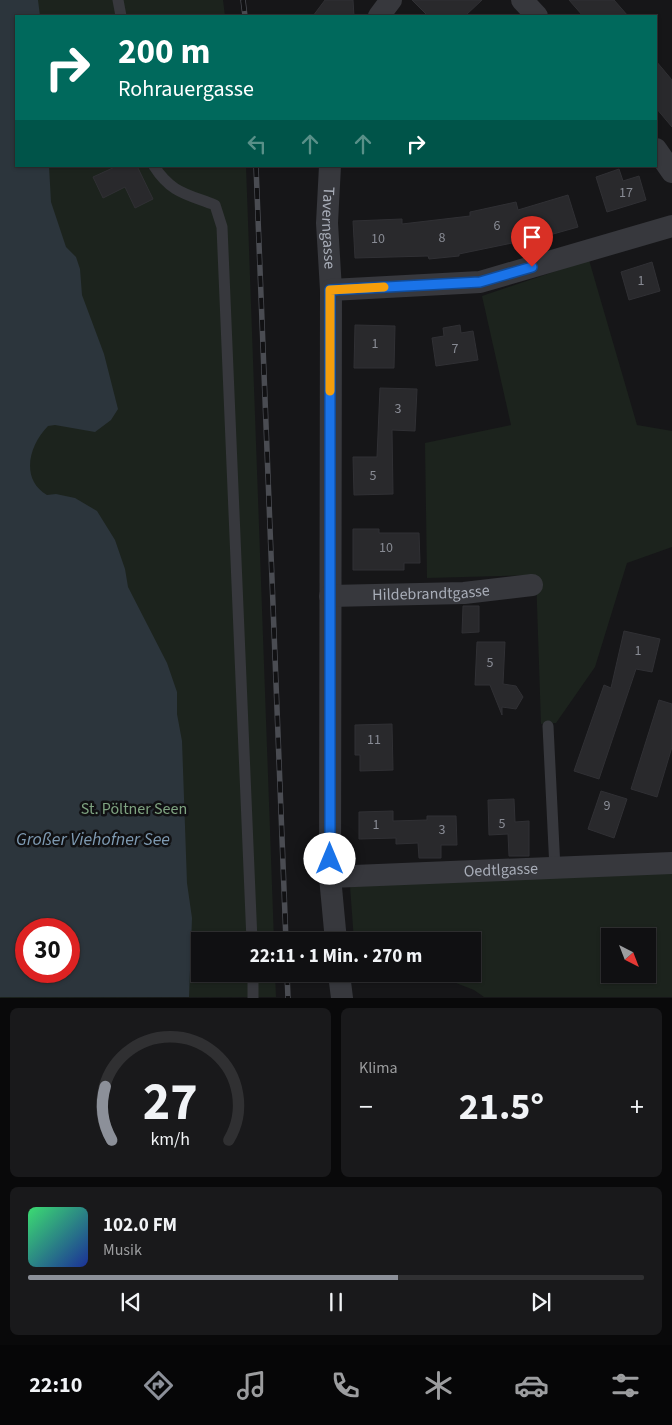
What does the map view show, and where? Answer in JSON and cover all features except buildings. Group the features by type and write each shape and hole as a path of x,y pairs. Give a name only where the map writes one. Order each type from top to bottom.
{"street":[{"path":"380,15 391,0"},
{"path":"522,0 536,15"},
{"path":"657,150 672,172"},
{"name":"Taverngasse","path":"330,167 328,223 330,290 330,877 335,932"},
{"path":"330,290 480,282 672,226"},
{"name":"Hildebrandtgasse","path":"330,596 464,593 532,585"},
{"name":"Oedtlgasse","path":"330,877 672,863"},
{"path":"340,982 342,998"}],"lane":[{"path":"118,0 120,15"},
{"path":"155,167 161,177 173,189 215,205 222,226 252,932"},
{"path":"548,726 555,868"},
{"path":"253,982 253,998"}],"green space":[{"name":"St. Pöltner Seen","path":"0,0 223,0 225,15 15,15 15,167 246,167 274,932 191,932 191,982 275,982 276,997 0,998"},
{"path":"589,260 637,425 672,431 672,547 627,563 595,667 556,723 541,724 536,575 427,578 425,443 511,425 482,296"},
{"path":"672,872 672,997 484,997 474,990 454,982 481,982 481,932 353,932 350,886"}],"water":[{"name":"Großer Viehofner See","path":"0,0 38,0 40,15 15,15 15,167 49,167 51,202 66,247 76,257 80,269 82,295 104,354 118,409 111,420 95,432 55,425 48,426 41,434 32,452 30,471 33,480 47,495 56,494 75,498 97,511 115,540 125,569 128,587 167,663 177,692 177,714 182,741 187,883 192,918 189,997 0,997"}],"railway":[{"path":"243,0 245,15"},
{"path":"256,167 286,932"},
{"path":"287,982 288,998"}],"slow traffic":[{"path":"330,391 330,290 384,287"}],"route":[{"path":"330,859 330,290 480,282 532,267"}]}
